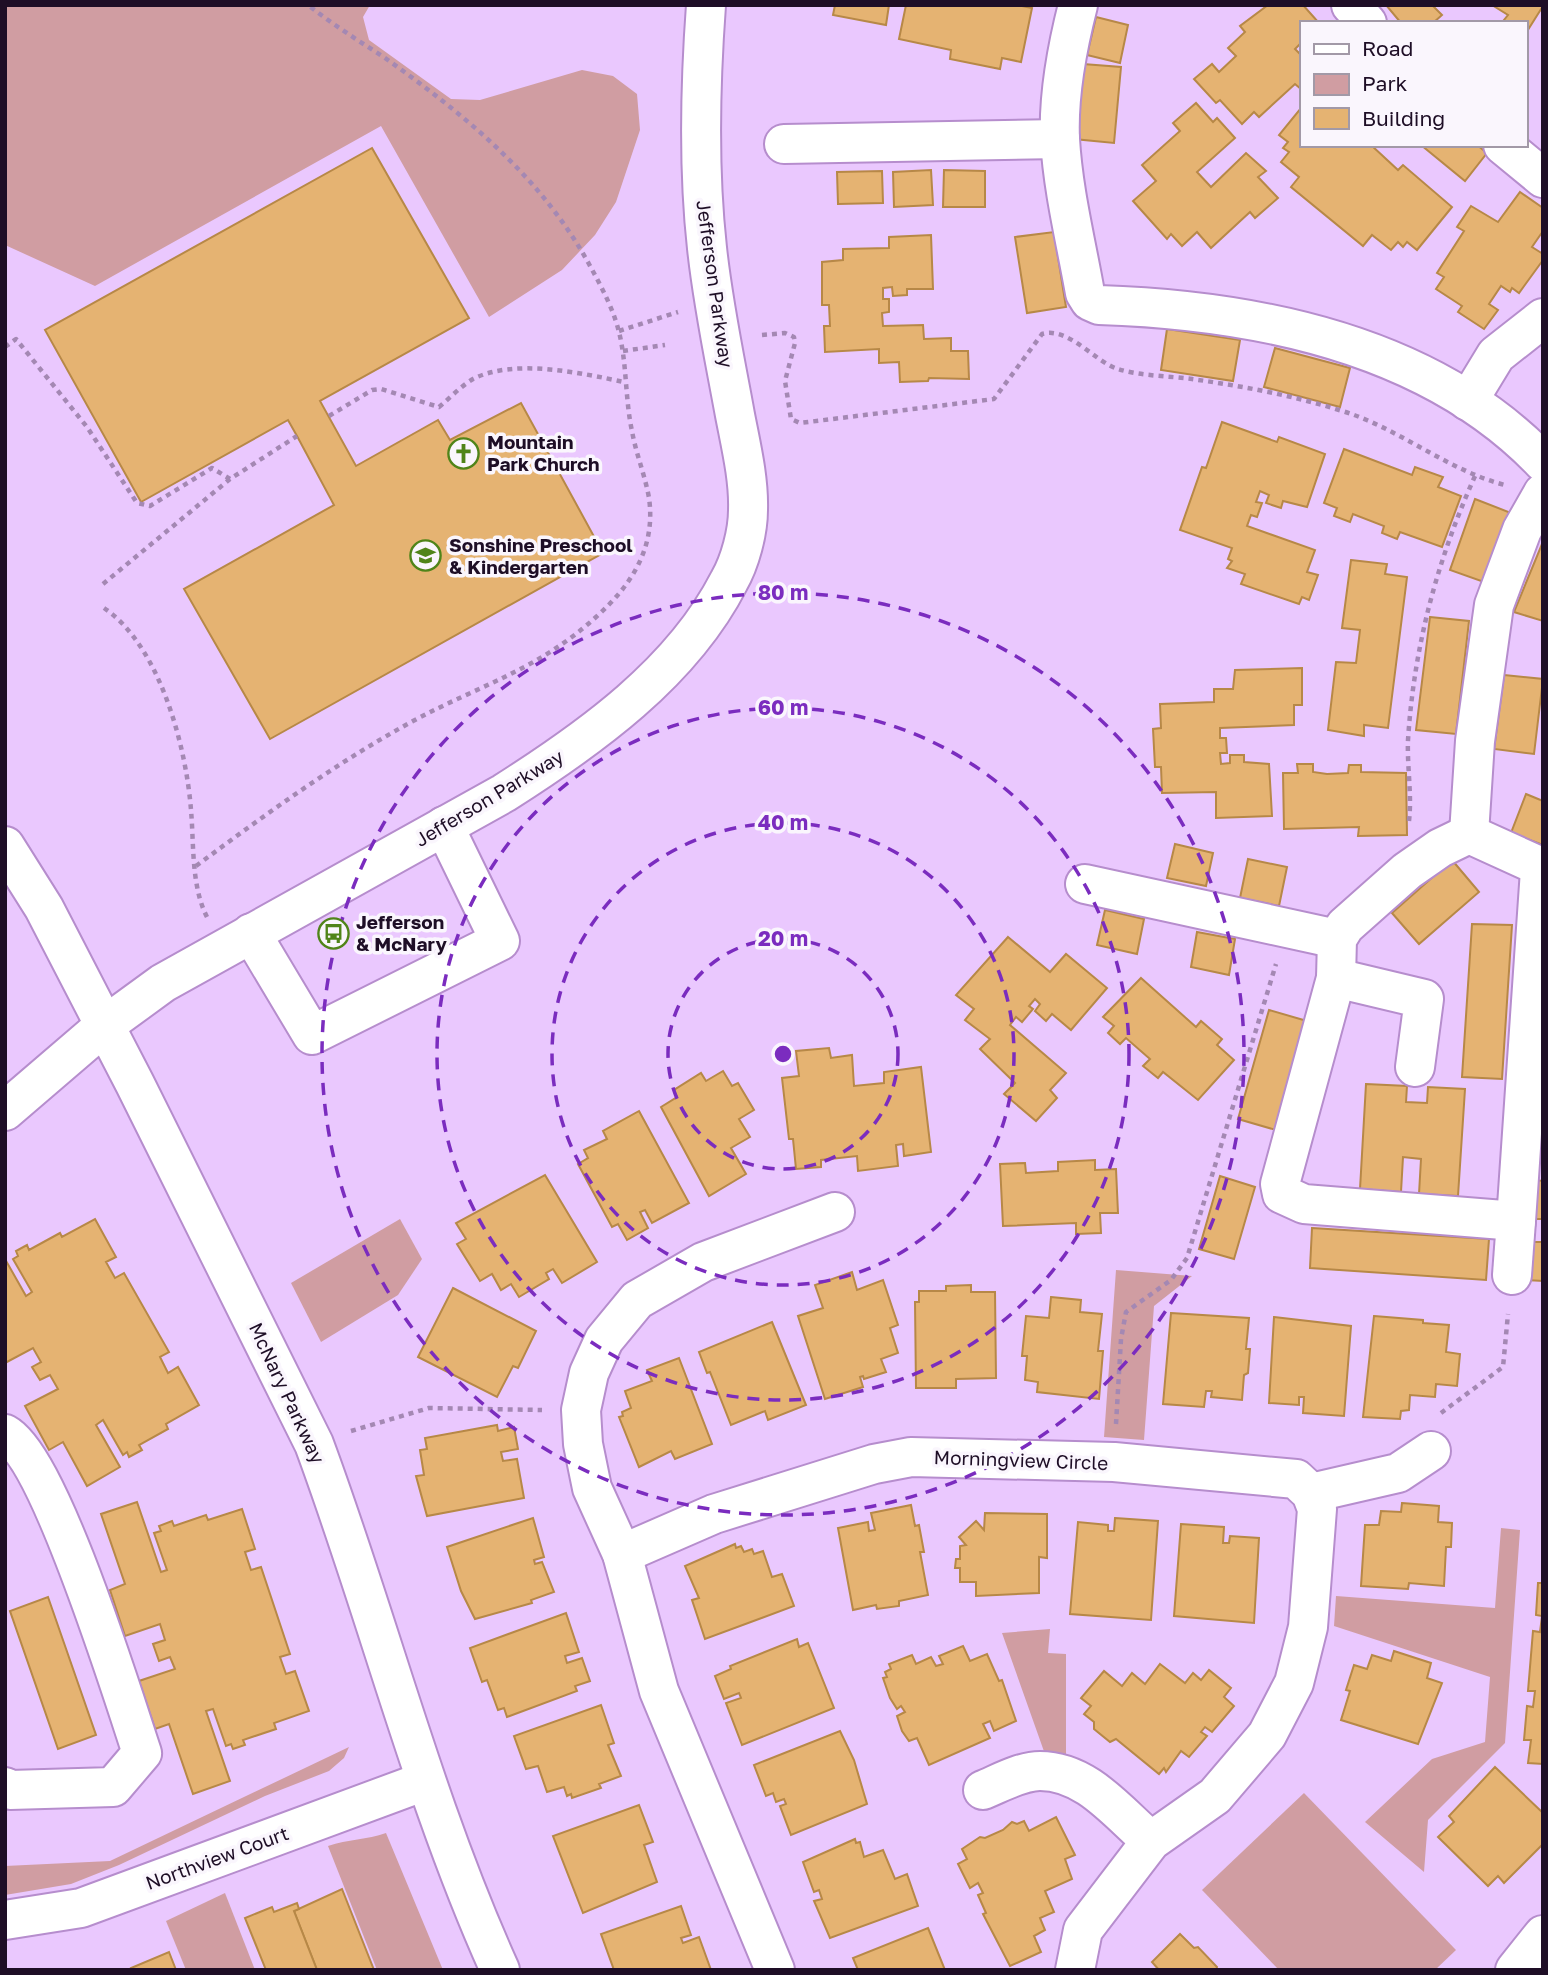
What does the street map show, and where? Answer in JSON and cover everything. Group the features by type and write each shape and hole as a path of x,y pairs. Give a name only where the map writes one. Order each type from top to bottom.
{"street":[{"name":"Jefferson Parkway","path":"5,1111 104,1026 163,983 553,762 599,728 640,692 681,648 730,581 748,509 742,449 715,305 700,166 706,5"},
{"path":"1078,5 1062,90 1060,139 1066,194 1085,293 1090,301 1099,305 1204,312 1315,335 1413,369 1468,401 1543,462"},
{"path":"1351,5 1365,21"},
{"path":"784,144 1060,139"},
{"path":"1505,147 1543,178"},
{"path":"1468,401 1496,355 1543,318"},
{"path":"1469,834 1475,741 1493,605 1522,530 1527,490"},
{"path":"238,941 312,1035 500,941 444,826"},
{"path":"1469,834 1440,848 1407,871 1345,926 1338,939 1336,978 1282,1172 1282,1194 1304,1204 1516,1221"},
{"path":"1469,834 1535,864 1540,870 1511,1290"},
{"name":"McNary Parkway","path":"5,846 44,908 314,1444 337,1506 425,1781 500,1970"},
{"path":"1085,884 1338,939"},
{"path":"1336,978 1424,999 1415,1068"},
{"path":"775,1970 659,1691 622,1554 592,1488 583,1444 581,1410 589,1373 604,1340 637,1300 704,1262 835,1212"},
{"path":"5,1434 15,1439 36,1473 79,1568 142,1753 113,1787 10,1790 5,1787"},
{"path":"1075,1970 1083,1930 1151,1841 1215,1796 1267,1735 1294,1683 1308,1628 1317,1509 1311,1493 1398,1474 1431,1451"},
{"name":"Morningview Circle","path":"622,1554 714,1514 874,1464 911,1457 1114,1462 1296,1479 1311,1493"},
{"path":"983,1790 1038,1771 1068,1776 1087,1784 1151,1841"},
{"name":"Northview Court","path":"5,1920 81,1908 425,1781"},
{"path":"1515,1970 1543,1935"}],"path":[{"path":"196,866 293,794 370,746 417,719 524,670 578,633 614,600 643,559 649,522 649,496 632,432 619,331 605,293 577,242 542,194 510,159 422,86 308,5"},
{"path":"619,331 715,305"},
{"path":"762,335 785,332 795,339 785,388 791,419 800,423 994,399 1042,334 1047,332 1071,340 1118,369 1226,384 1340,410 1411,440 1475,475 1527,490"},
{"path":"5,347 16,339 87,427 137,503 150,506 212,468 230,479"},
{"path":"622,351 665,345"},
{"path":"329,416 372,390 381,389 439,407 470,381 498,370 561,372 624,382"},
{"path":"103,584 230,479 297,436"},
{"path":"1409,823 1408,741 1423,623 1446,545 1475,475"},
{"path":"104,607 128,627 140,646 169,711 190,788 196,866 205,913 238,941"},
{"path":"1114,1462 1121,1339 1126,1312 1171,1280 1187,1258 1275,967 1283,957"},
{"path":"1431,1451 1439,1415 1503,1367 1511,1290"},
{"path":"314,1444 429,1408 581,1410"}],"green space":[{"path":"5,5 370,5 363,17 369,40 451,99 480,100 582,70 613,76 637,94 640,130 616,202 595,235 562,270 489,317 381,126 95,286 5,245"},
{"path":"400,1219 422,1259 398,1295 321,1342 291,1283"},
{"path":"1116,1270 1192,1276 1154,1306 1144,1440 1104,1437"},
{"path":"1501,1528 1520,1530 1505,1743 1428,1820 1424,1872 1365,1822 1432,1759 1485,1742 1490,1677 1334,1626 1336,1596 1495,1608"},
{"path":"1050,1629 1048,1653 1066,1654 1066,1758 1046,1757 1002,1633"},
{"path":"349,1747 344,1758 329,1771 265,1796 119,1865 71,1884 5,1895 5,1866 110,1861"},
{"path":"1304,1793 1456,1950 1435,1970 1279,1970 1202,1890"},
{"path":"386,1833 443,1970 377,1970 328,1846"},
{"path":"225,1893 255,1970 186,1970 166,1921"}],"building":[{"path":"835,5 889,5 886,25 833,15"},
{"path":"906,5 1017,5 1032,8 1021,62 1002,58 1000,69 950,59 951,50 899,39"},
{"path":"1268,5 1303,5 1317,21 1300,21 1300,44 1295,49 1300,54 1300,88 1295,84 1259,117 1254,112 1242,124 1220,100 1216,103 1194,79 1212,64 1219,72 1236,56 1228,48 1245,32 1240,26"},
{"path":"1386,5 1432,5 1442,15 1435,21 1399,21"},
{"path":"1492,5 1543,5 1527,31 1527,21 1506,21 1508,15"},
{"path":"1096,17 1128,25 1120,63 1087,55"},
{"path":"1083,64 1121,67 1114,143 1074,139"},
{"path":"1196,103 1213,122 1217,118 1235,138 1197,172 1211,187 1246,153 1266,171 1258,177 1278,198 1255,218 1250,212 1211,248 1197,232 1182,246 1171,234 1167,239 1133,201 1156,181 1142,165 1180,131 1173,123"},
{"path":"1300,109 1300,147 1373,147 1398,170 1403,165 1452,207 1417,250 1407,242 1403,247 1398,242 1391,250 1372,235 1363,246 1291,187 1299,177 1281,162 1289,152 1283,148 1288,142 1279,135"},
{"path":"1423,147 1480,147 1487,153 1465,181"},
{"name":"Mountain Park Church","path":"372,148 469,318 320,401 356,466 438,420 450,440 521,403 603,553 270,739 184,589 334,505 297,436 288,420 141,502 45,330"},
{"path":"931,170 933,205 894,207 893,172"},
{"path":"944,170 985,171 985,207 943,207"},
{"path":"882,171 883,203 838,204 837,172"},
{"path":"1520,192 1543,208 1543,231 1532,247 1543,254 1543,260 1519,293 1512,288 1510,292 1501,286 1489,304 1498,310 1484,329 1458,312 1462,306 1436,289 1444,277 1437,273 1464,231 1457,227 1471,206 1498,222"},
{"path":"1054,232 1066,307 1027,313 1015,237"},
{"path":"931,235 933,289 907,289 907,295 893,296 892,287 883,288 883,299 889,299 889,312 882,313 883,326 923,325 924,339 951,338 951,351 968,351 969,379 929,378 928,381 900,382 899,362 879,363 879,349 825,352 824,326 830,326 829,305 822,305 822,262 843,260 843,249 889,248 889,237"},
{"path":"1167,329 1240,340 1233,381 1161,370"},
{"path":"1275,348 1350,368 1340,407 1264,387"},
{"path":"1222,422 1277,442 1279,437 1325,454 1307,507 1283,501 1281,508 1266,503 1269,495 1260,491 1256,502 1262,503 1257,517 1251,515 1247,526 1315,550 1307,572 1318,575 1309,600 1302,597 1299,604 1241,584 1245,574 1227,568 1232,561 1228,559 1232,548 1180,530 1202,467 1206,468"},
{"path":"1344,449 1412,475 1415,467 1443,477 1438,487 1461,496 1442,547 1400,532 1397,539 1382,533 1384,526 1353,514 1350,522 1334,516 1337,508 1324,503"},
{"path":"1475,499 1511,513 1484,582 1450,570"},
{"path":"1543,544 1543,621 1514,612"},
{"path":"1351,560 1387,564 1385,574 1407,577 1388,728 1364,725 1364,736 1328,730 1336,662 1356,663 1360,630 1342,628"},
{"path":"1430,617 1469,621 1456,734 1416,730"},
{"path":"1302,668 1302,705 1294,705 1294,725 1220,728 1220,738 1226,738 1227,753 1220,753 1221,764 1230,763 1230,755 1244,755 1244,762 1269,764 1272,816 1216,818 1216,792 1162,793 1161,767 1155,767 1153,729 1161,728 1160,704 1214,702 1214,689 1233,689 1235,670"},
{"path":"1504,675 1543,679 1534,754 1494,749"},
{"path":"1297,764 1313,764 1313,772 1327,774 1348,773 1349,765 1361,765 1361,772 1406,773 1407,835 1358,836 1359,827 1284,829 1283,773 1298,773"},
{"path":"1526,794 1543,801 1543,845 1511,833"},
{"path":"1175,844 1213,853 1206,886 1167,878"},
{"path":"1248,859 1287,867 1279,906 1240,898"},
{"path":"1452,860 1479,892 1419,944 1392,913"},
{"path":"1105,910 1144,919 1137,954 1097,945"},
{"path":"1472,924 1512,925 1502,1079 1462,1077"},
{"path":"1197,932 1235,939 1229,975 1191,967"},
{"path":"1008,937 1050,972 1066,954 1107,988 1071,1030 1052,1014 1046,1021 1035,1011 1040,1004 1035,999 1029,1006 1033,1009 1022,1022 1016,1017 1010,1025 1066,1073 1050,1090 1057,1098 1036,1121 1004,1094 1015,1083 980,1049 990,1039 965,1020 974,1009 956,995"},
{"path":"1141,978 1196,1027 1201,1021 1222,1039 1217,1045 1234,1060 1198,1100 1163,1072 1158,1078 1143,1066 1150,1059 1126,1038 1120,1044 1108,1033 1114,1026 1103,1017"},
{"path":"1269,1010 1307,1021 1276,1130 1238,1119"},
{"path":"829,1048 831,1058 852,1055 854,1086 884,1083 884,1072 921,1067 931,1152 904,1156 903,1144 896,1145 898,1166 858,1171 857,1156 821,1160 821,1167 796,1169 793,1139 789,1139 782,1078 799,1076 796,1051"},
{"path":"723,1071 732,1086 738,1083 754,1110 739,1119 750,1137 731,1148 746,1174 709,1196 661,1107 677,1097 674,1090 701,1073 706,1081"},
{"path":"1366,1084 1407,1086 1406,1102 1427,1103 1428,1087 1465,1089 1458,1196 1419,1194 1421,1159 1403,1157 1401,1192 1360,1189"},
{"path":"639,1111 689,1203 652,1223 645,1210 640,1212 648,1228 627,1240 618,1224 612,1227 578,1164 588,1158 584,1150 607,1139 603,1131"},
{"path":"1095,1160 1095,1170 1116,1169 1118,1213 1100,1213 1101,1233 1076,1234 1076,1223 1003,1226 1000,1164 1025,1163 1026,1173 1058,1171 1058,1162"},
{"path":"545,1175 597,1262 562,1283 553,1269 546,1273 549,1279 519,1297 511,1284 501,1290 492,1274 480,1281 457,1244 466,1239 456,1223"},
{"path":"1220,1176 1255,1187 1234,1259 1199,1249"},
{"path":"1536,1180 1543,1181 1543,1219 1535,1219"},
{"path":"95,1219 116,1257 106,1262 115,1278 124,1273 169,1352 160,1357 168,1373 178,1367 199,1405 166,1424 168,1429 139,1445 142,1450 129,1457 127,1452 123,1455 103,1420 96,1425 120,1467 87,1486 63,1442 49,1450 25,1406 58,1389 50,1375 40,1380 32,1367 41,1362 33,1348 5,1363 5,1259 26,1296 32,1292 13,1259 18,1256 16,1251 27,1245 29,1250 60,1233 62,1237"},
{"path":"1312,1228 1489,1239 1486,1280 1310,1268"},
{"path":"1528,1242 1543,1242 1543,1281 1526,1280"},
{"path":"852,1272 857,1290 883,1280 898,1325 890,1328 898,1353 881,1359 886,1372 864,1379 863,1376 860,1377 863,1387 825,1399 798,1316 823,1308 815,1285"},
{"path":"971,1285 971,1292 995,1292 996,1378 956,1379 956,1388 916,1388 915,1302 919,1302 919,1291 946,1291 946,1286"},
{"path":"453,1288 536,1331 518,1368 513,1366 497,1397 418,1357"},
{"path":"1051,1297 1081,1300 1080,1312 1102,1314 1098,1351 1103,1351 1099,1399 1037,1392 1038,1382 1025,1380 1027,1356 1022,1356 1026,1316 1049,1318"},
{"path":"1171,1313 1249,1318 1246,1349 1250,1349 1248,1373 1244,1375 1242,1400 1211,1397 1212,1391 1206,1391 1204,1407 1163,1404"},
{"path":"1374,1316 1449,1325 1446,1352 1460,1354 1457,1386 1436,1384 1435,1397 1410,1395 1409,1410 1401,1411 1400,1419 1363,1417"},
{"path":"1274,1317 1351,1326 1344,1416 1303,1413 1304,1397 1299,1397 1299,1405 1269,1403"},
{"path":"772,1322 806,1405 768,1420 765,1411 731,1425 699,1352"},
{"path":"679,1358 712,1444 675,1459 671,1451 639,1467 619,1417 623,1416 622,1412 631,1408 625,1391 652,1381 647,1370"},
{"path":"497,1425 498,1431 514,1427 518,1449 501,1452 503,1461 517,1459 524,1498 427,1516 416,1476 424,1475 420,1450 427,1449 425,1438"},
{"path":"137,1502 161,1572 167,1570 154,1533 161,1531 159,1526 172,1521 174,1526 206,1515 208,1520 242,1509 255,1549 245,1552 251,1570 261,1567 290,1654 280,1657 286,1674 295,1671 309,1711 274,1723 276,1729 243,1740 245,1745 233,1749 231,1744 226,1746 213,1709 206,1711 230,1781 193,1794 169,1724 155,1729 139,1681 175,1669 170,1657 159,1661 153,1644 165,1640 160,1624 125,1636 110,1590 125,1584 101,1514"},
{"path":"1402,1503 1439,1506 1438,1522 1452,1523 1451,1547 1446,1547 1444,1586 1409,1583 1408,1589 1361,1586 1365,1525 1379,1525 1381,1511 1401,1512"},
{"path":"911,1505 915,1526 919,1525 924,1552 920,1552 928,1595 899,1601 899,1606 877,1609 876,1605 853,1610 838,1528 868,1522 869,1531 875,1530 871,1513"},
{"path":"985,1513 1047,1514 1047,1558 1039,1557 1039,1593 976,1596 976,1582 960,1582 960,1568 955,1568 956,1559 960,1559 960,1546 966,1545 959,1537 976,1521 984,1530"},
{"path":"533,1518 544,1557 534,1560 535,1564 542,1562 554,1592 531,1600 532,1603 475,1619 461,1591 447,1547"},
{"path":"1115,1518 1158,1521 1151,1620 1070,1614 1078,1522 1108,1525 1108,1531 1114,1531"},
{"path":"1181,1524 1224,1527 1223,1543 1229,1543 1230,1536 1259,1538 1254,1623 1174,1616"},
{"path":"735,1544 736,1548 741,1546 744,1552 752,1549 754,1554 763,1551 772,1577 782,1574 794,1606 705,1639 692,1600 699,1598 685,1566"},
{"path":"1538,1583 1543,1583 1543,1764 1528,1763 1531,1740 1524,1740 1527,1706 1533,1707 1535,1691 1528,1691 1533,1631 1540,1632 1542,1616 1536,1615"},
{"path":"48,1597 96,1735 58,1749 10,1611"},
{"path":"566,1613 579,1652 565,1656 567,1663 582,1658 590,1681 575,1686 577,1691 507,1717 504,1708 498,1710 487,1680 482,1682 470,1648"},
{"path":"797,1639 799,1647 808,1643 834,1708 742,1745 726,1703 741,1698 739,1693 724,1699 715,1676 731,1669 730,1666"},
{"path":"963,1646 970,1661 987,1654 999,1681 1002,1680 1016,1721 994,1731 990,1721 983,1724 990,1738 929,1765 917,1738 909,1741 902,1731 897,1716 905,1712 901,1706 897,1709 883,1678 887,1677 885,1672 891,1669 889,1664 912,1655 916,1664 931,1657 936,1666 943,1664 939,1656"},
{"path":"1394,1651 1431,1663 1427,1678 1442,1683 1418,1744 1341,1720 1354,1665 1367,1669 1372,1655 1391,1661"},
{"path":"1160,1664 1185,1683 1193,1673 1201,1680 1209,1670 1231,1688 1224,1697 1234,1706 1212,1732 1205,1727 1201,1732 1207,1736 1189,1757 1181,1751 1166,1772 1164,1768 1159,1774 1116,1739 1110,1742 1094,1729 1094,1722 1084,1714 1091,1706 1081,1698 1104,1671 1122,1686 1132,1673 1145,1684"},
{"path":"601,1705 614,1743 608,1745 621,1776 599,1784 601,1788 572,1798 571,1794 567,1796 564,1787 547,1792 538,1766 526,1769 514,1736"},
{"path":"840,1731 854,1760 867,1804 791,1835 780,1806 786,1804 784,1799 776,1802 773,1793 766,1796 754,1765"},
{"path":"1495,1767 1543,1813 1543,1844 1504,1883 1498,1876 1488,1886 1438,1837 1454,1822 1449,1816"},
{"path":"639,1805 653,1842 644,1845 657,1882 583,1913 553,1836"},
{"path":"1056,1817 1075,1855 1065,1859 1072,1879 1045,1891 1054,1912 1040,1918 1045,1930 1034,1936 1041,1952 1010,1966 983,1914 986,1913 978,1895 983,1893 978,1883 970,1888 958,1864 967,1859 962,1849 980,1837 985,1838 1003,1830 1012,1822 1017,1824 1024,1821 1029,1831"},
{"path":"855,1839 856,1843 860,1842 864,1857 883,1850 895,1879 907,1874 918,1906 830,1938 814,1901 822,1899 819,1890 814,1892 803,1862"},
{"path":"342,1889 374,1970 317,1970 294,1911"},
{"path":"297,1903 299,1909 294,1911 317,1970 266,1970 245,1918 272,1907 274,1912"},
{"path":"681,1906 691,1935 681,1938 683,1943 699,1937 711,1970 614,1970 601,1934"},
{"path":"928,1928 945,1970 858,1970 853,1958"},
{"path":"1180,1934 1194,1948 1198,1947 1217,1967 1216,1970 1159,1970 1152,1962"},
{"path":"169,1952 176,1970 131,1968"}],"place":[{"name":"Mountain Park Church","path":"464,453"},
{"name":"Sonshine Preschool & Kindergarten","path":"426,556"},
{"name":"Jefferson & McNary","path":"333,933"}]}
